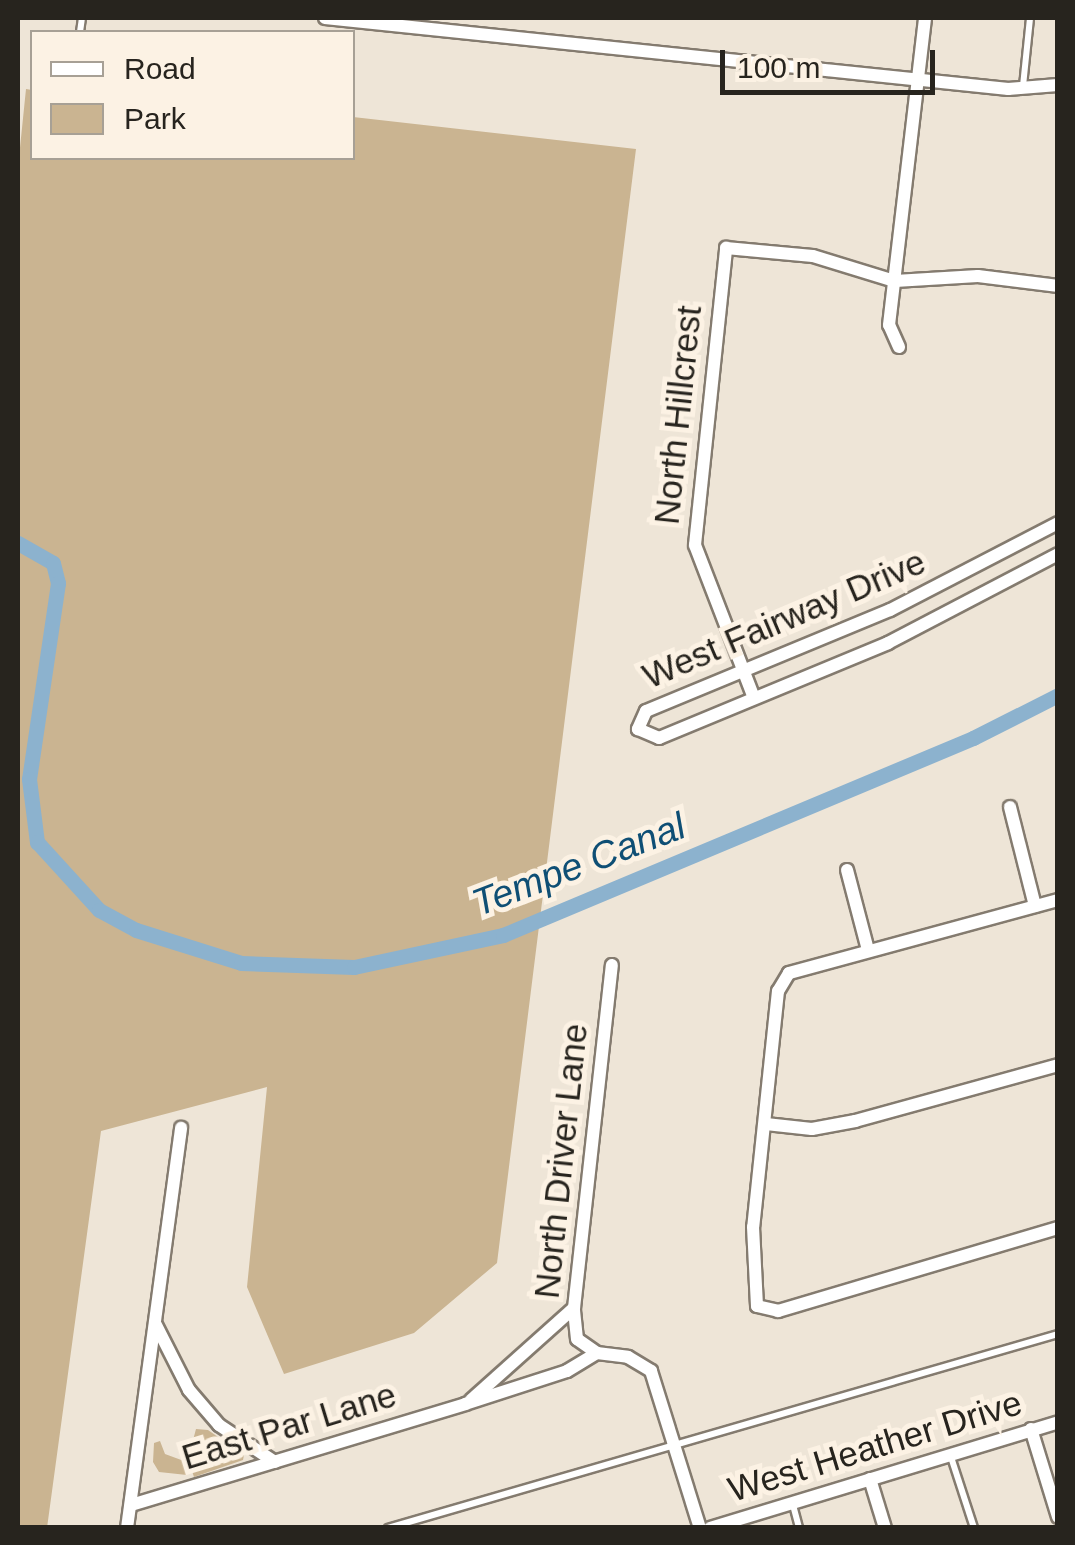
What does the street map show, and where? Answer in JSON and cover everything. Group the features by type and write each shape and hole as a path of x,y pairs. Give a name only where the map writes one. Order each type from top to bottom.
{"street":[{"path":"325,18 918,80 1023,88 1058,84"},
{"path":"899,347 889,325 925,18"},
{"name":"North Hillcrest","path":"754,698 698,558 694,534 726,248 814,256 894,281"},
{"path":"894,281 978,276 1058,286"},
{"name":"West Fairway Drive","path":"1058,523 890,610 646,711 638,729 659,738 918,630 1058,554"},
{"path":"1010,807 1036,906"},
{"path":"847,870 868,950"},
{"path":"1058,900 789,973 778,991 753,1226 757,1306 778,1311 1058,1228"},
{"name":"North Driver Lane","path":"597,1353 577,1338 574,1308 612,965"},
{"path":"766,1124 812,1129 855,1121 1058,1065"},
{"path":"128,1528 181,1128"},
{"name":"East Par Lane","path":"465,1404 574,1308"},
{"path":"155,1323 189,1390 219,1424 274,1462"},
{"path":"597,1353 628,1356 651,1372 700,1528"},
{"name":"East Par Lane","path":"131,1505 567,1371 597,1353"},
{"name":"West Heather Drive","path":"710,1528 1058,1422"},
{"path":"1031,1429 1058,1517"},
{"path":"870,1478 884,1528"}],"lane":[{"path":"1023,88 1030,18"},
{"path":"388,1528 674,1441 1058,1334"},
{"path":"950,1454 974,1528"},
{"path":"792,1502 799,1528"}],"green space":[{"path":"26,89 30,90 30,160 355,160 355,117 636,149 497,1263 414,1333 284,1374 247,1287 267,1087 101,1131 47,1528 18,1527 18,167"},
{"path":"196,1429 208,1430 244,1455 243,1460 194,1477 188,1459"},
{"path":"160,1441 165,1454 184,1461 187,1475 159,1472 153,1462 154,1443"}],"waterway":[{"name":"Tempe Canal","path":"18,543 53,563 58,583 29,779 37,842 99,910 136,930 241,963 354,967 503,935 973,738 1058,695"}]}
